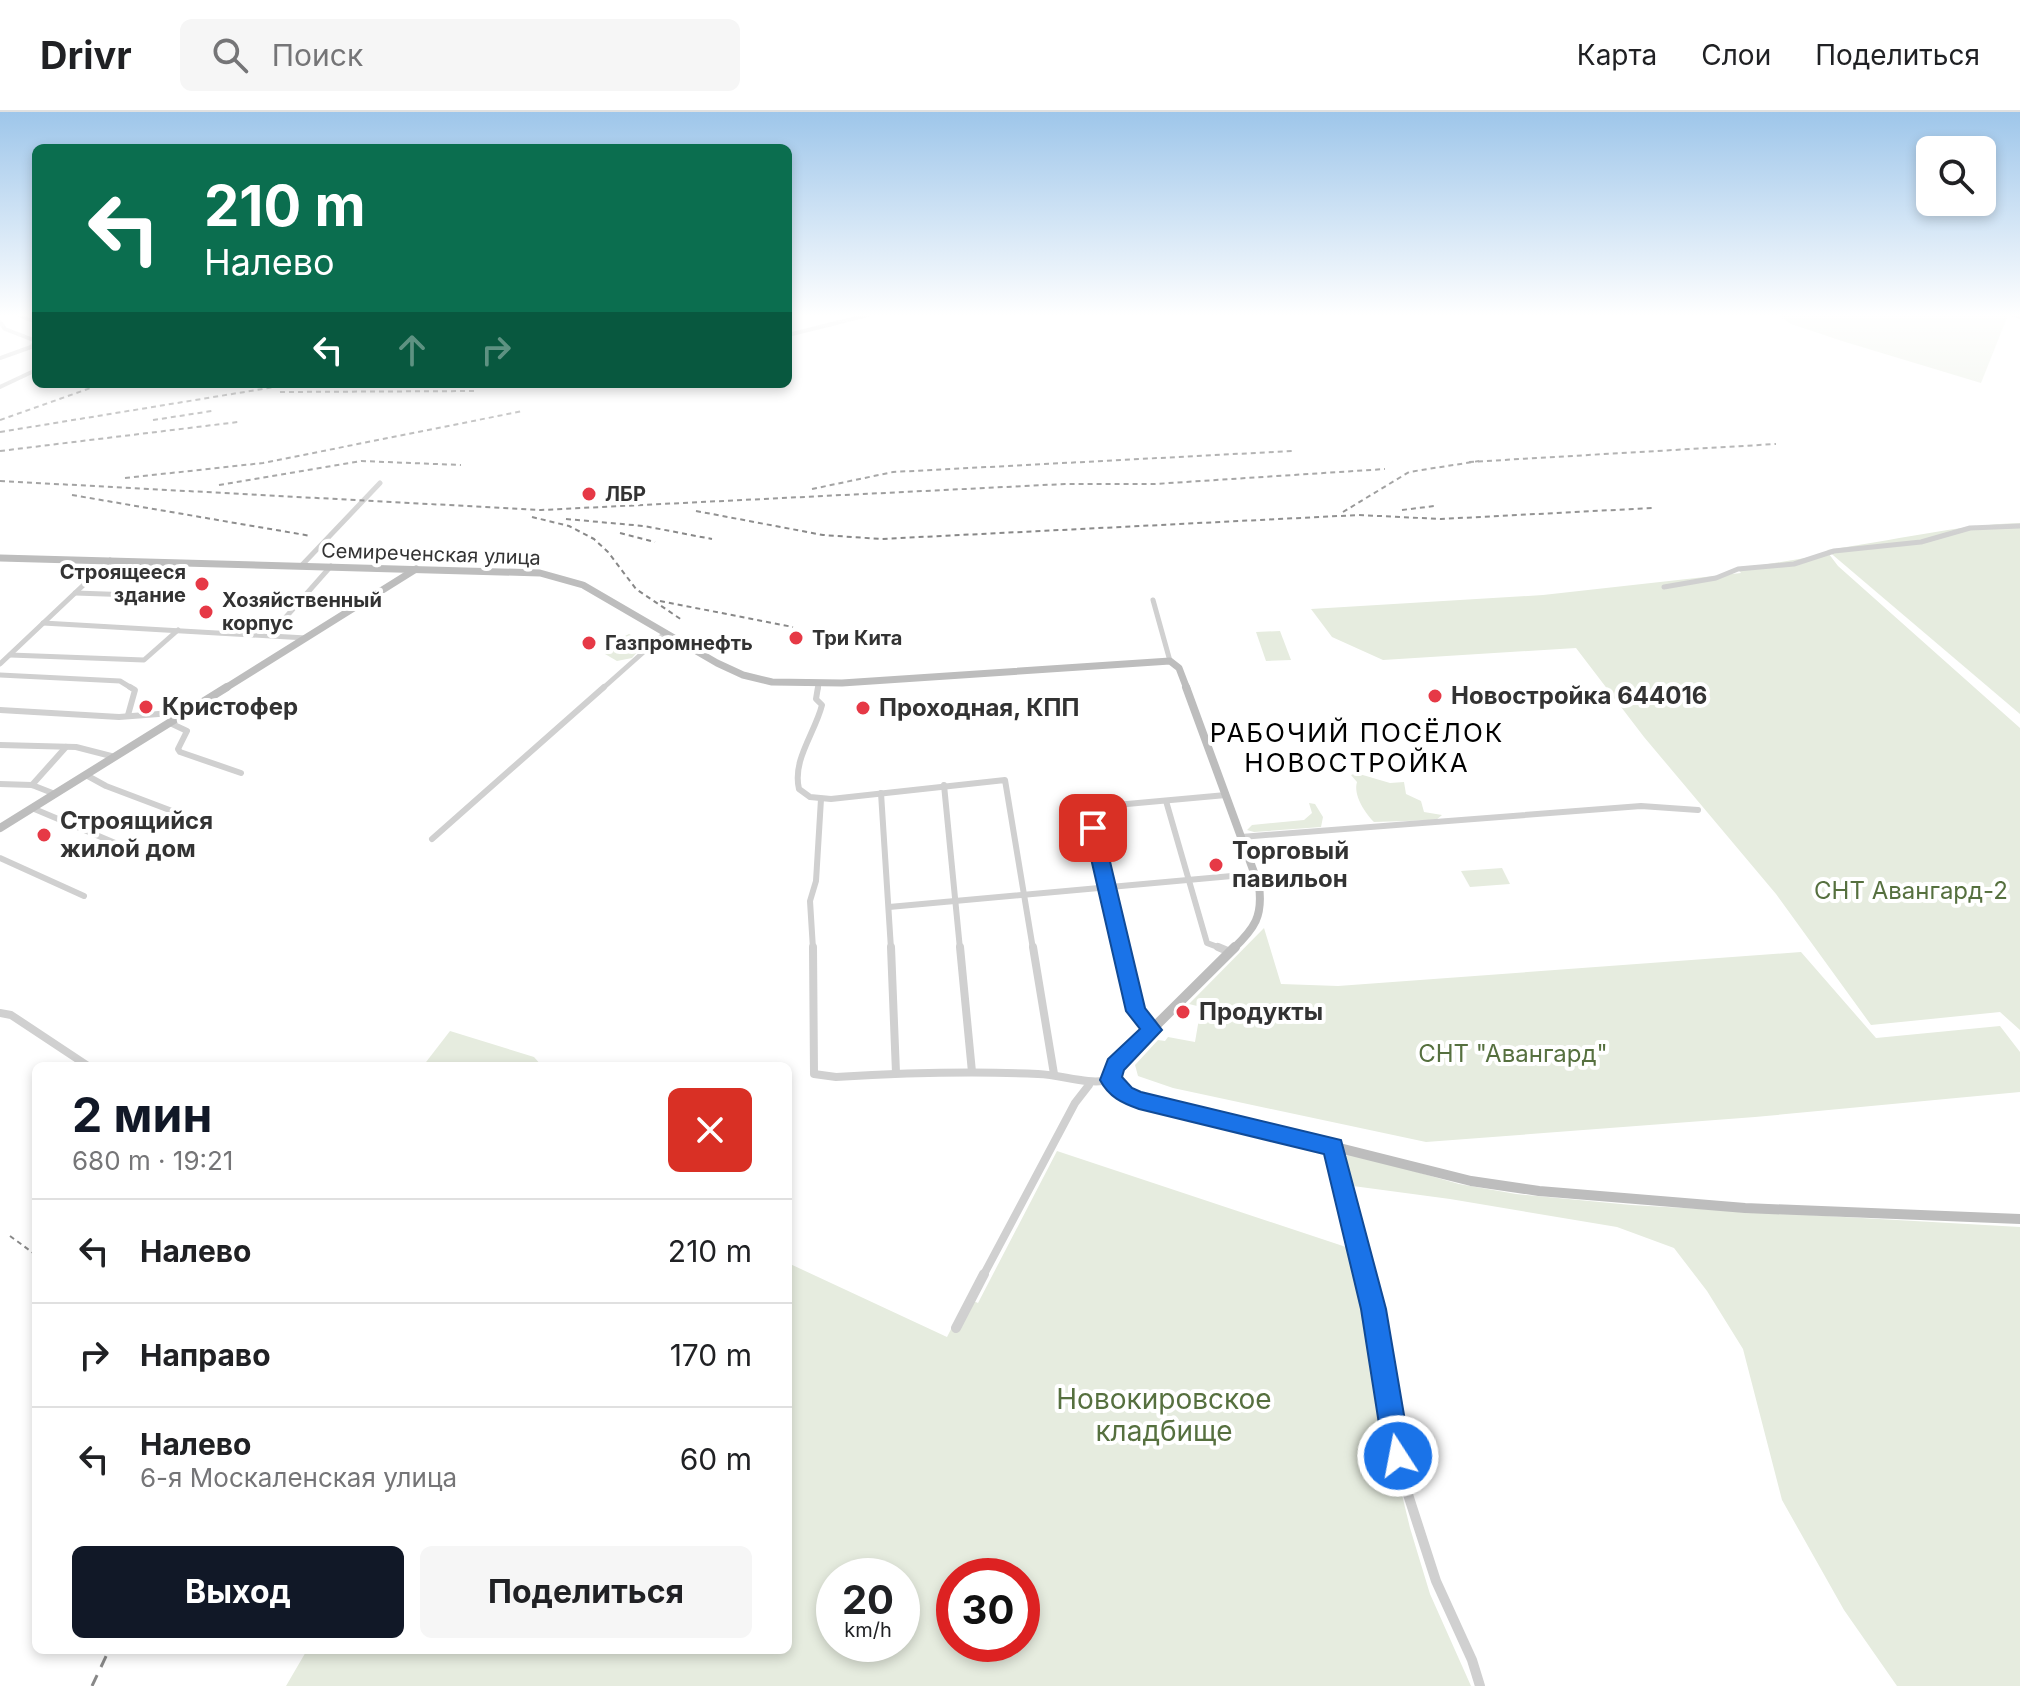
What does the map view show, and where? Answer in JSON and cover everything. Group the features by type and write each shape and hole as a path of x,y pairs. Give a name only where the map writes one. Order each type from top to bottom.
{"street":[{"path":"302,565 380,483"},
{"path":"1664,587 1716,578 1738,569 1794,564 1834,551 1921,542 1970,528 2020,526"},
{"name":"Семиреченская улица","path":"0,558 302,565 557,576 583,585 743,675 772,682 819,684 1170,661"},
{"path":"0,664 110,560"},
{"path":"270,635 331,566"},
{"path":"0,828 416,569"},
{"path":"75,593 134,595"},
{"path":"1111,1080 1115,1066 1258,920 1261,895 1179,668 1170,661 1153,600"},
{"path":"43,623 306,638"},
{"path":"10,655 144,660 178,630"},
{"path":"432,839 665,633"},
{"path":"0,675 120,681 135,690 128,715"},
{"path":"819,684 816,699 822,705 822,712 804,747 795,781 798,788 821,799 1005,780 1054,1074"},
{"path":"0,710 128,715 187,712"},
{"path":"170,723 187,731 178,749 180,752 241,773"},
{"path":"0,745 66,747 115,757"},
{"path":"32,785 66,747"},
{"path":"86,775 106,786 188,817"},
{"path":"0,784 32,785 55,794"},
{"path":"944,785 972,1072"},
{"path":"881,793 896,1073"},
{"path":"1152,1030 1136,1011 1106,889 1093,828 1094,815 1105,806 1226,795"},
{"path":"821,799 816,881 810,901 813,916 814,1074 836,1077 896,1073 1054,1074 1089,1085 1111,1080"},
{"path":"1166,801 1207,943 1213,948 1230,952"},
{"path":"1241,837 1641,806 1698,810"},
{"path":"32,808 139,853"},
{"path":"0,858 84,896"},
{"path":"889,907 1254,874"},
{"path":"0,1013 11,1015 82,1062"},
{"path":"1111,1080 1124,1094 1139,1100 1471,1181 1543,1191 1726,1204 2020,1219"},
{"path":"956,1328 1075,1103 1089,1085"},
{"path":"1333,1147 1374,1309 1392,1433 1403,1479 1436,1581 1472,1660 1480,1686"}],"green space":[{"path":"2020,523 2020,714 1827,550 1948,530"},
{"name":"СНТ Авангард-2","path":"1829,554 1838,566 2020,728 2020,1030 2000,1012 1871,1025 1776,894 1644,737 1576,648 1383,660 1332,637 1311,609 1543,595 1741,573 1738,569"},
{"path":"1280,631 1291,660 1266,661 1256,632"},
{"path":"629,634 635,637 630,641 644,644 632,658 617,661 605,654 607,645"},
{"path":"1356,773 1390,783 1404,782 1406,794 1421,801 1424,812 1442,815 1436,820 1374,822 1358,798 1357,782 1351,775"},
{"path":"1309,803 1315,804 1323,817 1321,827 1247,830 1252,825 1304,820 1312,813"},
{"path":"1502,868 1510,884 1470,887 1461,871"},
{"name":"СНТ \"Авангард\"","path":"1264,928 1281,984 1338,986 1801,952 1876,1038 2000,1026 2020,1052 2020,1092 1755,1117 1426,1142 1173,1088 1138,1076 1135,1065 1158,1040 1165,1041 1168,1037 1195,1042 1201,1007 1189,1004"},
{"path":"450,1031 534,1057 538,1062 426,1062"},
{"name":"Новокировское кладбище","path":"1057,1151 1349,1248 1410,1528 1430,1594 1471,1686 286,1686 305,1654 792,1654 792,1265 947,1337 967,1298 978,1303"},
{"path":"1350,1153 1459,1184 1516,1194 1631,1205 2020,1227 2020,1686 1897,1686 1844,1610 1782,1500 1743,1349 1707,1291 1674,1248 1617,1227 1353,1186 1344,1178 1343,1159"}],"railway":[{"path":"0,420 89,388"},
{"path":"0,432 266,388"},
{"path":"280,392 476,391"},
{"path":"153,420 212,411"},
{"path":"125,478 263,463 523,411"},
{"path":"0,451 238,422"},
{"path":"1475,462 1776,444"},
{"path":"812,489 893,472 1292,451"},
{"path":"219,485 361,461 461,465"},
{"path":"1475,462 1479,461"},
{"path":"1469,462 1475,462"},
{"path":"1343,512 1409,472 1475,462"},
{"path":"0,481 541,510 1065,484 1155,484 1385,469"},
{"path":"72,495 311,536"},
{"path":"1402,510 1434,506"},
{"path":"696,511 823,535 881,539 1359,515 1441,519 1652,508"},
{"path":"532,517 569,526 594,539 636,589 682,620"},
{"path":"566,519 644,526 712,539"},
{"path":"620,533 655,542"},
{"path":"660,601 793,627"},
{"path":"10,1236 32,1252"},
{"path":"92,1686 107,1654"}],"place":[{"name":"ЛБР","path":"589,494"},
{"name":"Строящееся здание","path":"202,584"},
{"name":"Хозяйственный корпус","path":"206,612"},
{"name":"Три Кита","path":"796,638"},
{"name":"Газпромнефть","path":"589,643"},
{"name":"Новостройка 644016","path":"1435,696"},
{"name":"Кристофер","path":"146,707"},
{"name":"Проходная, КПП","path":"863,708"},
{"name":"Строящийся жилой дом","path":"44,835"},
{"name":"Торговый павильон","path":"1216,865"},
{"name":"Продукты","path":"1183,1012"}],"district":[{"name":"РАБОЧИЙ ПОСЁЛОК НОВОСТРОЙКА","path":"1357,748"}],"route":[{"path":"1093,828 1136,1011 1152,1030 1115,1066 1111,1080 1124,1094 1139,1100 1333,1147 1374,1309 1398,1456"}]}
